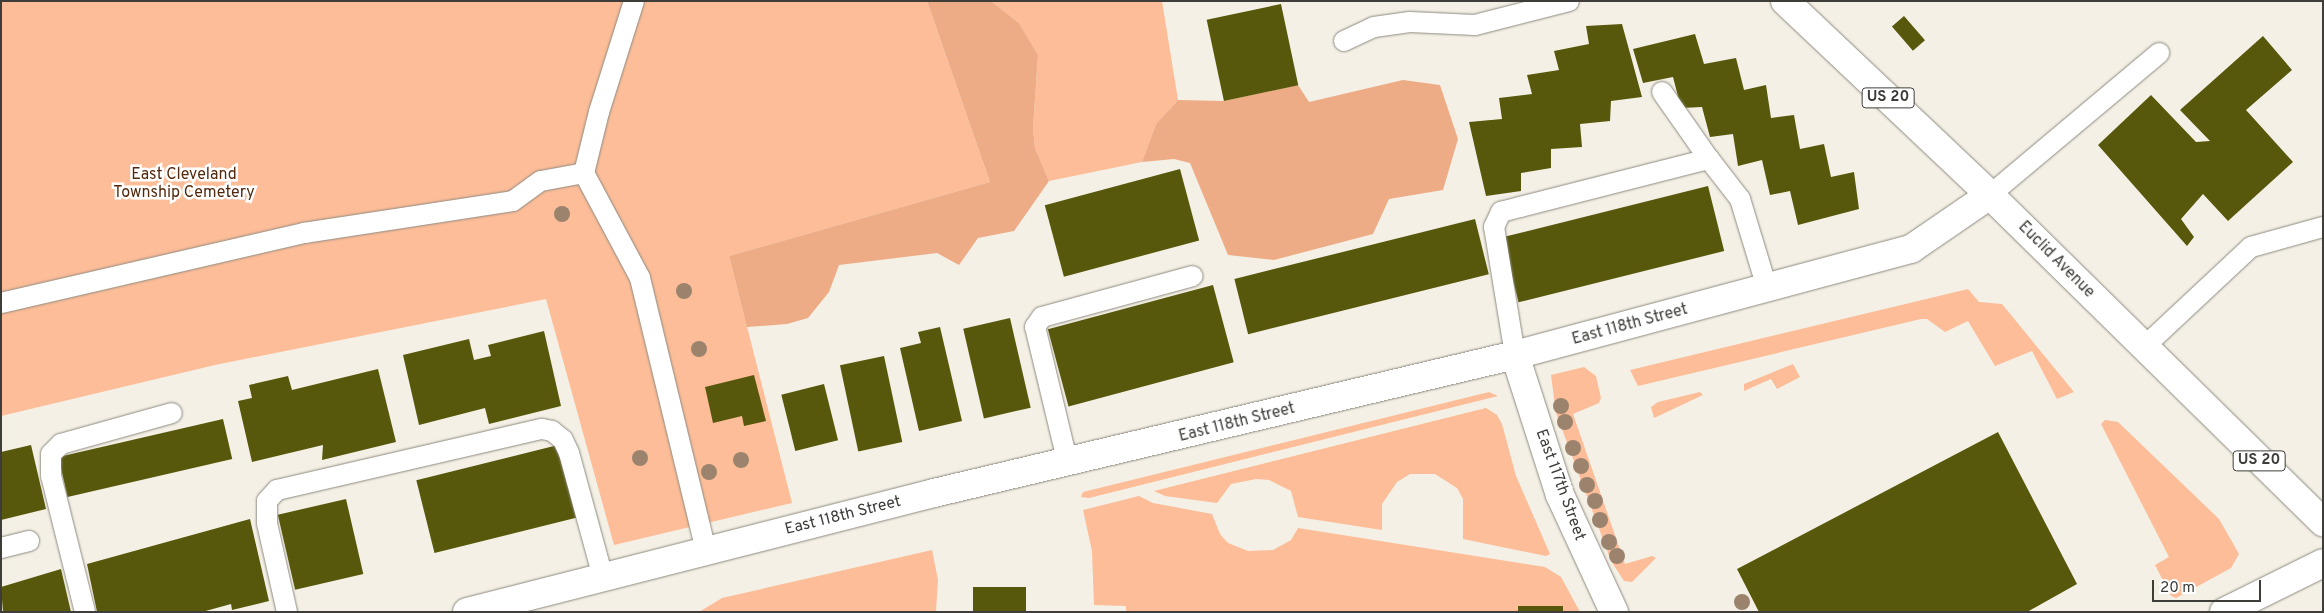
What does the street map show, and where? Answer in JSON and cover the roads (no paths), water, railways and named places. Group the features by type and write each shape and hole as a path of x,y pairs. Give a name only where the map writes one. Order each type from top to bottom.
{"street":[{"name":"Euclid Avenue","path":"1785,1 1990,195 2323,522"},
{"name":"East 118th Street","path":"467,612 934,493 1068,464 1515,355 1911,249 1990,195"},
{"name":"East 117th Street","path":"1515,355 1560,495 1614,612"},
{"path":"2224,612 2323,563"}],"lane":[{"path":"634,1 599,112 584,173 640,278 706,551"},
{"path":"1344,41 1374,27 1410,22 1475,26 1569,1"},
{"path":"1990,195 2159,53"},
{"path":"1662,92 1740,199 1767,288"},
{"path":"1515,355 1494,227 1502,212 1709,159"},
{"path":"1,303 304,233 513,201 541,182 584,173"},
{"path":"2144,347 2251,247 2323,227"},
{"path":"1068,464 1035,326 1042,317 1193,276"},
{"path":"85,612 51,476 51,454 62,444 172,413"},
{"path":"287,612 267,522 267,501 277,490 542,429 552,431 563,440 569,454 603,577"},
{"path":"1,548 29,542"}],"park label":[{"name":"East Cleveland Township Cemetery","path":"184,184"}]}
